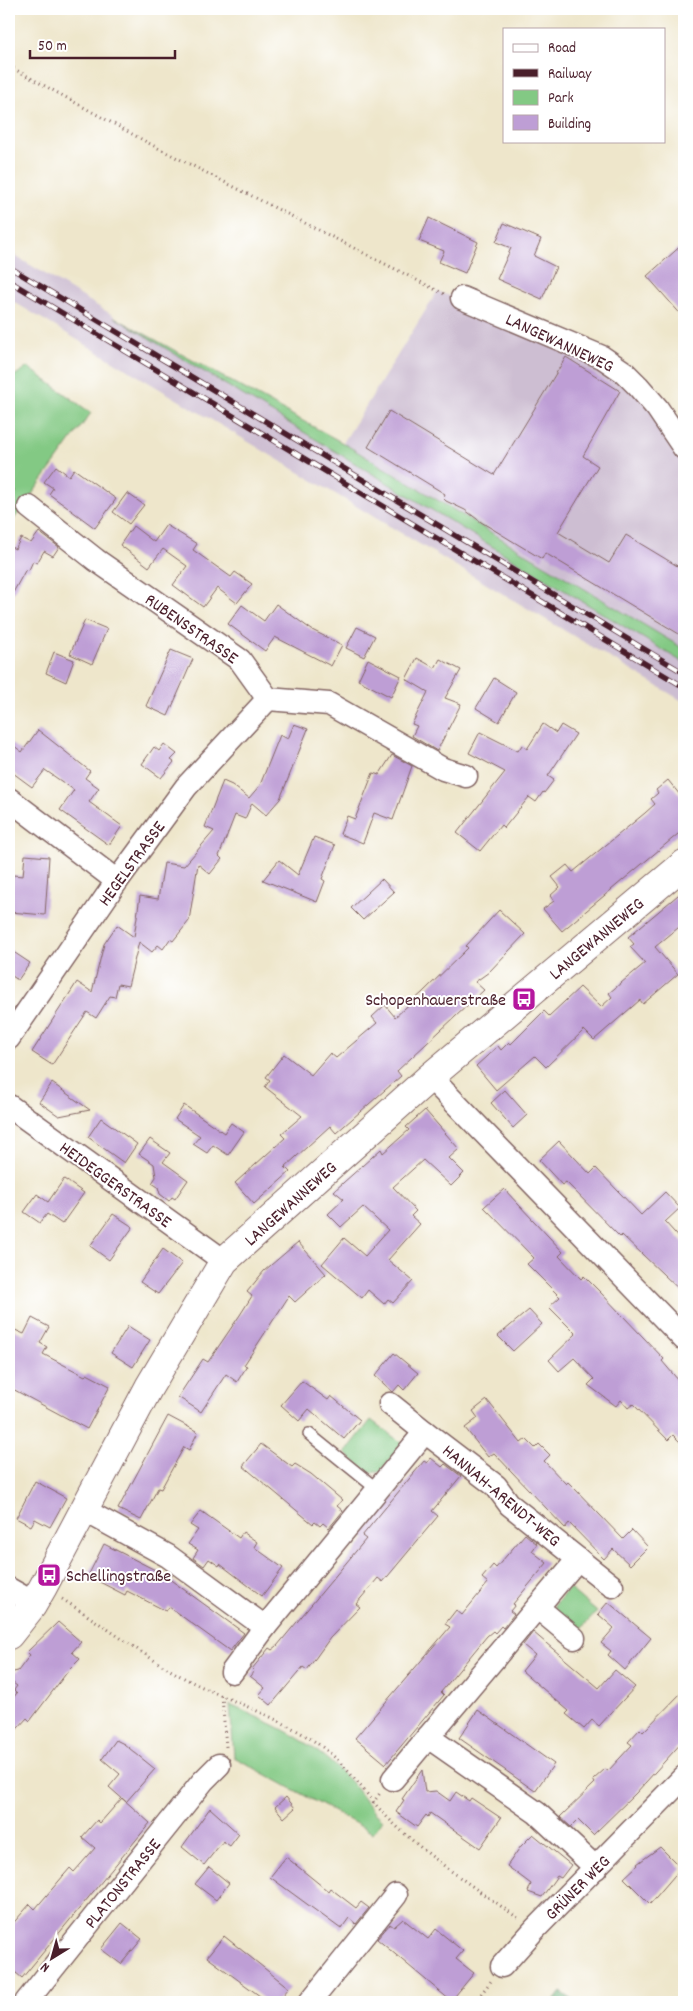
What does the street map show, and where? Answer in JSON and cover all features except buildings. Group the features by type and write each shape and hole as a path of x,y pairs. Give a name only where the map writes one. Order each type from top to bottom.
{"street":[{"name":"LANGEWANNEWEG","path":"462,298 602,357 624,372 638,386 657,408 684,448"},
{"name":"RUBENSSTRASSE","path":"29,508 96,560 240,660 268,699"},
{"path":"268,699 329,704 443,770 466,776"},
{"name":"HEGELSTRASSE","path":"9,1038 117,881 186,787 268,699"},
{"path":"9,798 117,881"},
{"name":"LANGEWANNEWEG","path":"9,1635 38,1595 148,1387 224,1261 430,1077 684,864"},
{"path":"430,1077 684,1338"},
{"name":"HEIDEGGERSTRASSE","path":"9,1106 224,1261"},
{"name":"HANNAH-ARENDT-WEG","path":"390,1404 496,1486 510,1506 612,1586"},
{"name":"HANNAH-ARENDT-WEG","path":"232,1672 265,1627 426,1432"},
{"path":"84,1510 168,1556 265,1627"},
{"name":"HANNAH-ARENDT-WEG","path":"393,1779 578,1559"},
{"path":"9,1589 38,1595"},
{"path":"538,1608 574,1638"},
{"path":"428,1737 537,1813 596,1868"},
{"name":"PLATONSTRASSE","path":"26,2002 203,1781 219,1765"},
{"name":"GRÜNER WEG","path":"502,1966 535,1929 684,1777"},
{"path":"310,2002 396,1895"}],"lane":[{"path":"309,1434 378,1490"}],"path":[{"path":"9,66 152,145 354,246 437,292 462,298"},
{"path":"38,1595 170,1670 222,1697 303,1733 326,1749 340,1762 373,1803 392,1822 430,1854 535,1929"},
{"path":"219,1765 227,1754 222,1697 226,1680 232,1672"},
{"path":"475,2002 502,1966"}],"shaded area":[{"path":"9,252 684,663 684,702 9,299"},
{"path":"437,292 526,318 599,347 684,436 684,649 343,443"}],"green space":[{"path":"114,317 343,443 684,649 684,663"},
{"path":"28,367 91,413 9,526 9,379"},
{"path":"371,1420 403,1444 380,1472 368,1473 345,1453"},
{"path":"569,1588 597,1612 579,1631 556,1612 554,1606"},
{"path":"230,1705 305,1742 331,1763 350,1781 382,1820 373,1833 234,1757"},
{"path":"561,1992 576,2002 553,2002"}],"railway":[{"path":"9,267 684,673"},
{"path":"9,281 684,687"}],"place":[{"name":"Schopenhauerstraße","path":"524,999"},
{"name":"Schellingstraße","path":"49,1575"}]}
